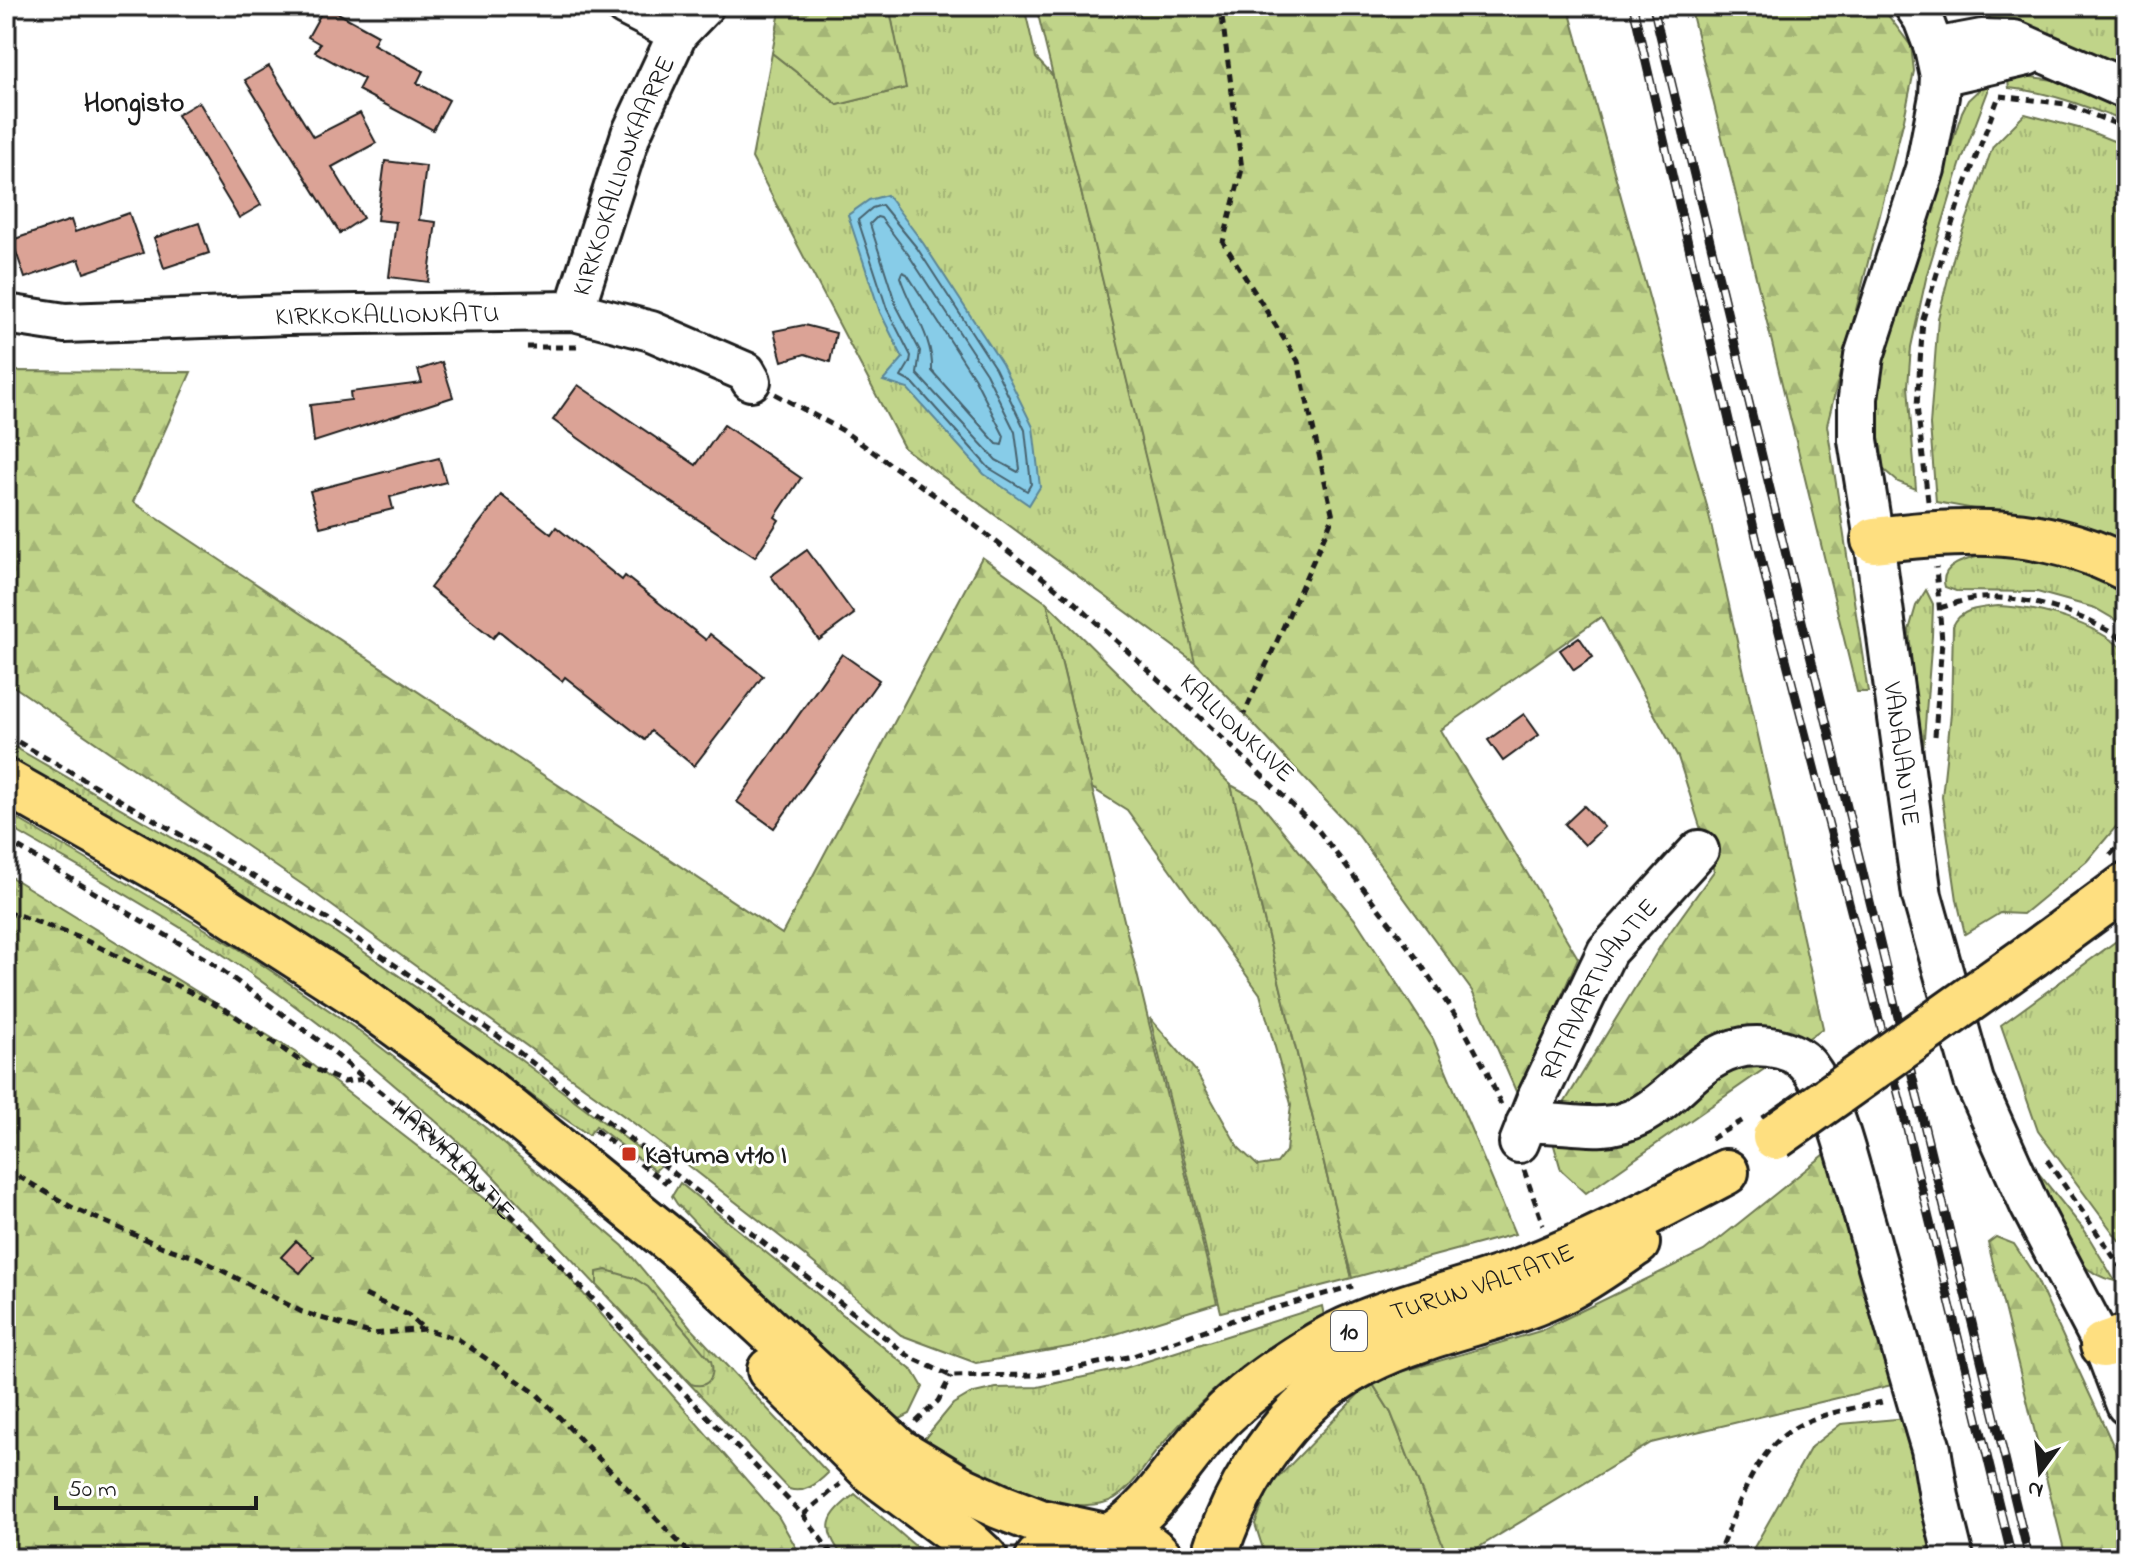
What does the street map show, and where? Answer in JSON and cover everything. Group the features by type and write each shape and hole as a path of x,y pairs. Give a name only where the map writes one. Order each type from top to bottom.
{"main road":[{"path":"1874,540 1979,531 2032,536 2096,553 2126,568"},
{"path":"6,782 177,879 351,991 478,1084 722,1285 899,1451 964,1490 999,1506 1056,1526 1108,1536"},
{"name":"TURUN VALTATIE","path":"1214,1558 1229,1518 1268,1450 1320,1391 1390,1350 1510,1312 1565,1290 1640,1242 1726,1172 2120,893"},
{"name":"TURUN VALTATIE","path":"1108,1536 1132,1522 1149,1506 1209,1430 1243,1396 1322,1342 1378,1318 1513,1273 1587,1243 1726,1172"},
{"path":"589,1175 841,1443 873,1472 985,1558"},
{"name":"10","path":"1038,1558 1067,1543 1108,1536 1140,1541 1161,1558"}],"street":[{"path":"625,6 678,33"},
{"name":"KIRKKOKALLIONKAARRE","path":"580,329 631,134 678,33 704,6"},
{"path":"1914,6 1923,19 1937,62 2055,58 2126,89"},
{"name":"VANAJANTIE","path":"1937,62 1936,115 1925,169 1864,356 1858,398 1858,440 1922,896 1974,1081 2030,1206 2115,1341 2126,1405"},
{"name":"KIRKKOKALLIONKATU","path":"6,314 65,323 287,315 651,331 746,372 751,381"},
{"name":"RATAVARTIJANTIE","path":"1522,1133 1607,951 1699,850"},
{"path":"1522,1133 1541,1122 1581,1127 1619,1124 1642,1115 1711,1058 1736,1049 1769,1047 1798,1057 1810,1067 1838,1126 1931,1449 1954,1558"}],"path":[{"path":"1217,6 1221,9 1242,169 1223,242 1298,361 1333,517 1244,714"},
{"path":"2126,128 2066,104 1999,96 1958,205 1923,319 1917,406 1940,608 1972,599 2022,601 2062,610 2107,628 2126,642"},
{"path":"518,347 580,329"},
{"name":"KALLIONKUVE","path":"751,381 842,430 951,507 1074,602 1318,830 1416,957 1461,1024 1522,1133 1524,1174 1546,1233"},
{"name":"HARVIALANTIE","path":"6,840 206,959 321,1042 441,1143 803,1515 835,1558"},
{"path":"6,913 83,939 228,1011 306,1065 344,1082 363,1079"},
{"path":"595,1130 665,1182 675,1173"},
{"path":"6,1169 73,1208 163,1247 198,1258 302,1312 373,1334 424,1329"},
{"name":"TURUN VALTATIE","path":"906,1430 938,1401 951,1376 1040,1375 1133,1356 1236,1319 1358,1285"},
{"path":"365,1295 400,1311 424,1329 458,1339 537,1394 694,1558"},
{"path":"1716,1558 1749,1477 1766,1454 1786,1436 1806,1422 1914,1394"},
{"path":"803,1515 847,1478"}],"green space":[{"path":"781,6 889,6 906,88 838,105 772,53"},
{"path":"889,6 1024,6 1036,58 1053,76 1196,663 904,448 752,158 772,53 838,105 905,88"},
{"path":"1036,6 1568,6 1707,506 1823,1028 1586,1193 1561,1170 1549,1128 1663,942 1714,871 1678,757 1601,617 1441,730 1578,958 1518,1096 1472,991 1358,835 1195,662"},
{"path":"1690,6 1881,6 1911,46 1914,71 1904,119 1827,425 1868,692 1857,692"},
{"path":"1982,6 2126,6 2126,69 2025,27 1991,19"},
{"path":"2007,74 2062,81 2126,104 2126,122 2054,97 2009,88"},
{"path":"1983,86 1988,86 1988,91 1960,165 1927,274 1911,347 1908,386 1916,489 1898,482 1874,457 1872,394 1962,112 1968,100"},
{"path":"2025,114 2086,130 2126,146 2126,547 2107,533 1936,502 1930,425 1938,318 1954,255 1993,146"},
{"path":"6,371 191,372 133,502 782,934 982,557 1047,603 1217,1303 1080,1345 976,1363 901,1335 635,1124 306,887 6,681"},
{"path":"1999,552 2035,553 2126,586 2126,626 2095,608 2037,592 1956,591 1945,587 1944,578 1954,565"},
{"path":"1926,590 1933,604 1921,777 1909,630 1916,606"},
{"path":"1047,603 1231,785 1352,1278 1221,1312 1150,1018 1195,1070 1238,1147 1258,1166 1277,1163 1286,1151 1291,1104 1260,994 1127,810 1092,788"},
{"path":"1998,606 2066,618 2098,632 2126,651 2126,815 2087,861 2023,914 2000,913 1965,934 1942,797 1951,713 1953,626 1966,612"},
{"path":"6,742 332,930 502,1046 661,1165 655,1171 596,1126 589,1135 315,939 6,759"},
{"path":"1231,785 1257,799 1357,922 1433,1039 1515,1234 1352,1278"},
{"path":"6,812 239,949 361,1032 487,1129 623,1246 691,1328 828,1473 810,1487 789,1489 476,1158 416,1104 323,1027 225,956 6,825"},
{"path":"6,874 298,1054 532,1235 778,1516 802,1558 6,1558"},
{"path":"2126,934 2126,1250 2038,1131 2001,1025"},
{"path":"1829,1151 1904,1382 1651,1443 1461,1558 1448,1558 1391,1413 1371,1381 1540,1331 1704,1251"},
{"path":"2035,1169 2085,1231 2115,1281 2098,1275 2072,1252 2054,1220"},
{"path":"680,1183 914,1372 923,1387 910,1414 898,1420 824,1358 677,1204 672,1196"},
{"path":"1996,1237 2014,1244 2035,1276 2126,1473 2126,1558 2066,1558 1988,1243"},
{"path":"606,1270 634,1278 648,1287 711,1361 711,1377 706,1383 691,1384 597,1285 597,1272"},
{"path":"1322,1306 1324,1316 1275,1344 1212,1392 1174,1431 1126,1490 1103,1503 1082,1505 1034,1496 920,1444 953,1404 970,1394 996,1388 1038,1387 1125,1368"},
{"path":"1371,1381 1391,1413 1448,1558 1266,1558 1255,1524 1270,1486"},
{"path":"1907,1418 1942,1558 1748,1558 1811,1447 1841,1424"},
{"path":"855,1494 929,1558 844,1558 832,1538 830,1523 837,1509"}],"water":[{"path":"887,195 923,243 1002,364 1033,427 1040,487 1029,505 984,474 908,389 883,381 903,358 880,312 848,215 869,200"}],"building":[{"path":"325,6 378,35 373,44 423,71 417,83 449,100 433,130 358,90 364,79 315,52 320,44 308,37"},
{"path":"269,66 313,137 360,113 376,143 332,167 363,218 340,233 245,80"},
{"path":"199,102 261,205 239,218 177,115"},
{"path":"385,161 426,166 419,220 436,222 428,282 389,277 396,222 377,220"},
{"path":"129,213 143,253 84,273 79,259 25,278 12,240 71,220 75,232"},
{"path":"199,223 209,253 164,268 154,238"},
{"path":"804,325 836,333 830,362 805,354 782,361 774,331"},
{"path":"442,362 453,397 314,442 310,405 351,400 350,392 422,383 418,370"},
{"path":"578,385 696,465 724,425 801,478 775,517 779,520 755,557 553,420"},
{"path":"439,458 446,482 390,497 393,509 320,527 310,491"},
{"path":"501,495 551,534 556,527 622,580 625,576 706,640 710,634 763,676 694,766 651,731 645,740 565,677 562,681 499,631 493,638 430,588"},
{"path":"807,550 854,614 819,640 771,576"},
{"path":"1579,637 1593,657 1574,670 1560,650"},
{"path":"842,654 879,680 774,828 737,802"},
{"path":"1524,714 1539,735 1503,761 1488,740"},
{"path":"1584,806 1604,827 1585,845 1565,824"},
{"path":"296,1241 314,1257 300,1273 281,1257"}],"railway":[{"path":"1633,6 1769,593 1903,1112 2012,1558"},
{"path":"1653,6 2029,1558"}],"place":[{"name":"Katuma vt10 I","path":"629,1154"}],"district":[{"name":"Hongisto","path":"134,101"}]}
